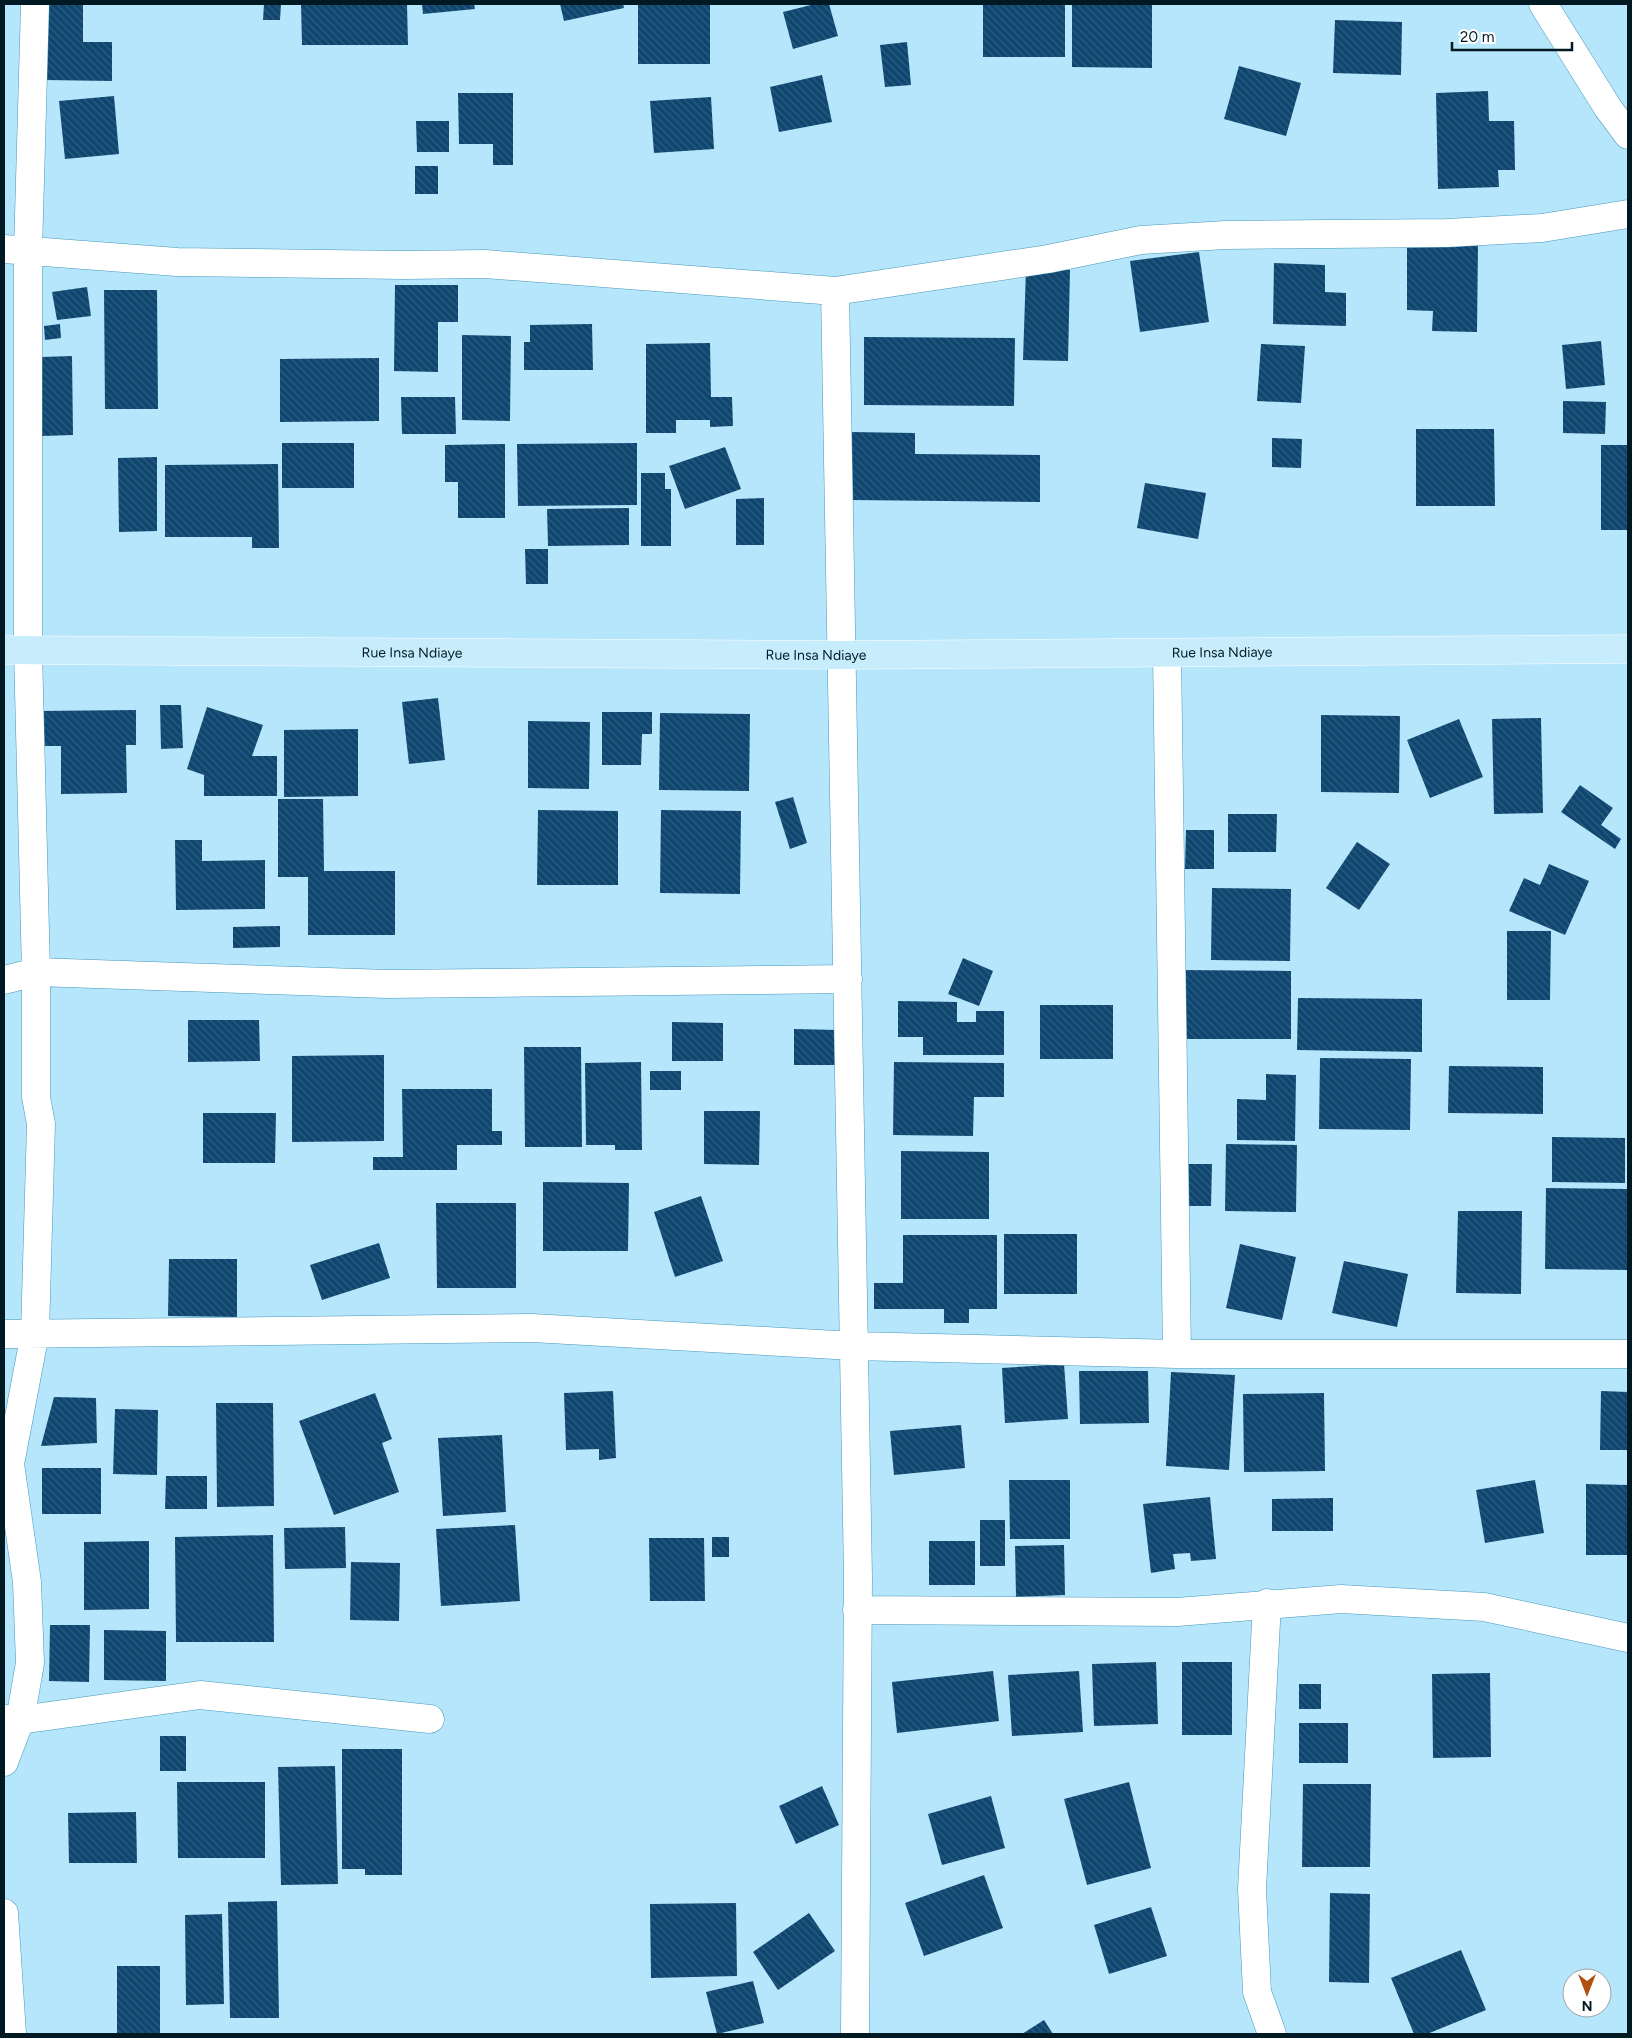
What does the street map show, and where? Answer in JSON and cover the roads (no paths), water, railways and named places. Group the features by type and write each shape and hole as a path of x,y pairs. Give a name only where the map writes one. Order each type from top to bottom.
{"main road":[{"name":"Rue Insa Ndiaye","path":"16,650 842,655 1628,649"}],"street":[{"path":"4,1762 12,1720 30,1663 27,1582 10,1464 35,1333 41,1124 36,1097 36,972 16,650 16,250 35,4"},
{"path":"1543,4 1608,108 1628,135"},
{"path":"16,250 177,262 404,265 485,264 836,291 1048,259 1141,240 1226,235 1447,233 1542,228 1628,214"},
{"path":"836,291 857,1610 855,2034"},
{"path":"1167,653 1177,1354"},
{"path":"4,980 36,972 387,984 848,979"},
{"path":"4,1334 532,1328 854,1346 1177,1354 1628,1354"},
{"path":"857,1610 1177,1612 1341,1598 1484,1606 1628,1638"},
{"path":"1267,1603 1252,1889 1258,1992 1272,2034"},
{"path":"12,1720 200,1696 430,1719"},
{"path":"4,1913 12,2034"}]}
